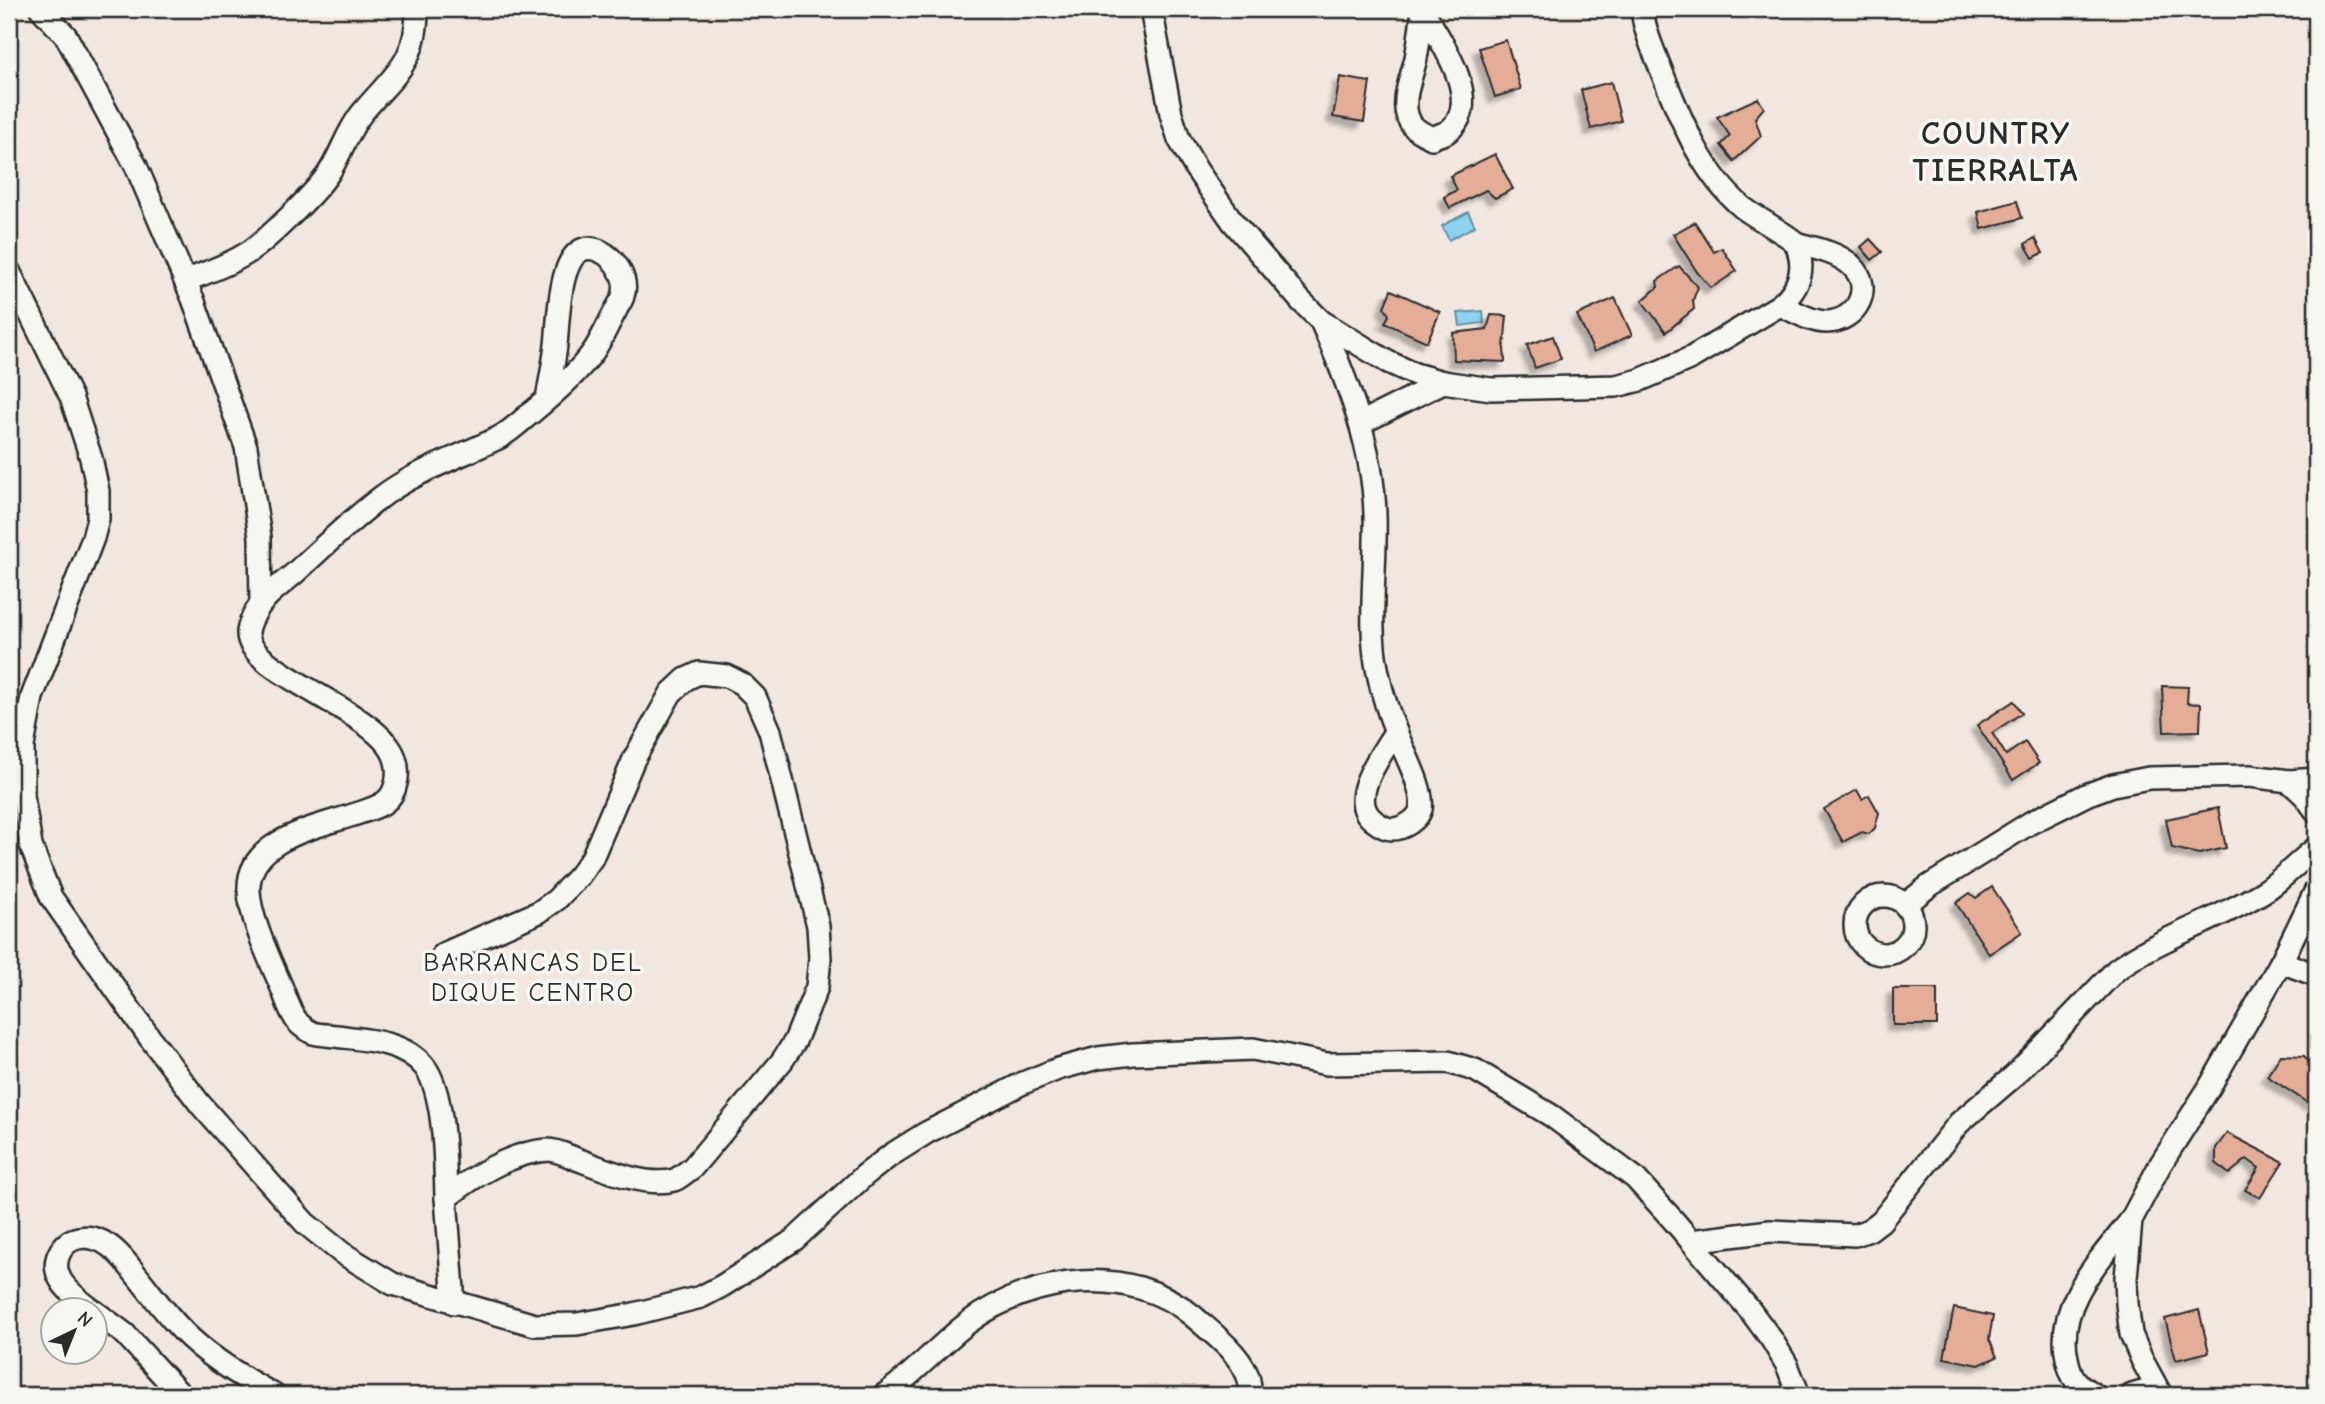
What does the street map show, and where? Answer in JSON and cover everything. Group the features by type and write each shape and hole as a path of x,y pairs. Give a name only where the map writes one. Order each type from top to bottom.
{"street":[{"path":"41,9 66,36 136,166 185,281 246,447 260,537 261,603"},
{"path":"185,281 246,255 310,195 328,174 360,115 399,73 410,53 417,29 416,9"},
{"path":"1151,9 1171,114 1179,139 1196,169 1233,222 1321,321 1388,362 1415,374 1443,382 1491,389 1616,386 1640,380 1691,358 1780,305 1792,294 1799,279 1802,264 1796,243"},
{"path":"1423,9 1460,76 1463,101 1459,117 1447,131 1432,138 1419,132 1410,123 1406,110 1423,9"},
{"path":"1642,9 1652,48 1674,101 1695,146 1724,190 1741,207 1796,243 1836,255 1850,263 1860,276 1863,288 1861,300 1850,313 1837,321 1823,322 1780,305"},
{"path":"454,1303 443,1135 433,1081 424,1066 410,1055 385,1043 313,1033 303,1027 295,1018 253,912 249,891 250,875 255,864 263,854 282,840 388,801 395,787 395,757 386,742 369,727 265,662 251,644 248,632 261,603 380,498 402,483 505,435 547,399 580,367 595,349 624,294 625,282 618,267 604,252 591,248 580,252 570,262 564,275 557,343 547,399"},
{"path":"9,271 71,397 91,457 98,491 98,519 93,538 32,697 23,746 23,796 31,846 51,897 200,1104 305,1223 342,1253 393,1284 454,1303 536,1325 577,1324 634,1314 701,1297 722,1286 794,1240 891,1155 1023,1083 1058,1069 1097,1058 1253,1049 1327,1064 1448,1062 1475,1070 1552,1116 1635,1178 1772,1340 1799,1395"},
{"path":"1321,321 1362,423 1368,452 1375,513 1374,647 1378,674 1395,732"},
{"path":"1362,423 1443,382"},
{"path":"443,954 538,912 556,901 579,876 593,858 634,759 671,693 686,679 699,673 727,676 742,684 755,697 770,731 818,926 820,958 817,987 795,1041 782,1061 692,1168 675,1180 649,1181 617,1173 552,1150 527,1153 498,1165 446,1198"},
{"path":"1905,905 1929,886 2030,823 2086,795 2113,785 2149,778 2250,776 2289,781 2316,779"},
{"path":"2289,781 2316,811"},
{"path":"1691,1241 1770,1231 1855,1235 1869,1230 1881,1221 1959,1123 2014,1076 2116,970 2145,950 2267,889 2316,848"},
{"path":"2095,1395 2081,1387 2070,1374 2063,1343 2068,1311 2077,1293 2131,1220 2160,1165 2281,962 2316,890"},
{"path":"2281,962 2316,975"},
{"path":"2131,1220 2126,1278 2127,1304 2132,1334 2159,1391 2132,1395"},
{"path":"78,1296 62,1282 56,1271 56,1261 66,1244 78,1237 90,1237 110,1246 188,1336 223,1366 274,1395"},
{"path":"896,1392 969,1322 992,1308 1020,1295 1061,1284 1112,1280 1162,1294 1184,1309 1234,1355 1247,1374 1251,1395"},
{"path":"108,1321 125,1334 181,1395"}],"water":[{"path":"1468,212 1475,226 1449,240 1442,226"},
{"path":"1483,311 1484,323 1460,326 1458,313"}],"building":[{"path":"1506,40 1521,89 1495,97 1479,48"},
{"path":"1340,77 1370,82 1364,122 1333,117"},
{"path":"1611,82 1621,121 1591,129 1581,90"},
{"path":"1758,98 1764,108 1755,118 1761,136 1734,161 1721,145 1730,136 1717,117"},
{"path":"1495,154 1513,189 1495,198 1486,190 1450,208 1444,197 1457,190 1450,176"},
{"path":"2017,201 2022,218 1982,229 1978,212"},
{"path":"1695,222 1714,252 1722,248 1737,271 1711,288 1697,272 1673,234"},
{"path":"2035,238 2043,253 2033,258 2025,244"},
{"path":"1870,239 1882,252 1872,260 1861,247"},
{"path":"1679,266 1698,287 1693,300 1694,309 1666,332 1642,301 1658,287 1657,281"},
{"path":"1391,290 1440,312 1427,342 1385,323 1389,315 1384,307"},
{"path":"1615,298 1632,335 1594,352 1577,315"},
{"path":"1491,315 1507,316 1505,362 1454,360 1453,333 1487,329"},
{"path":"1553,336 1561,359 1535,368 1527,345"},
{"path":"2162,686 2188,687 2187,703 2201,704 2200,731 2164,732"},
{"path":"2014,701 2022,713 1992,733 2006,755 2025,742 2039,763 2013,780 1977,725"},
{"path":"1857,790 1862,799 1869,795 1879,813 1875,828 1869,834 1862,832 1843,842 1824,809"},
{"path":"2218,808 2226,848 2199,854 2172,848 2166,819"},
{"path":"1992,887 2022,932 1989,954 1956,903 1970,893 1976,898"},
{"path":"1893,989 1937,989 1937,1025 1893,1025"},
{"path":"2281,1055 2304,1056 2316,1068 2316,1097 2311,1105 2267,1076"},
{"path":"2227,1133 2283,1162 2260,1198 2245,1190 2259,1168 2247,1159 2229,1174 2216,1163 2216,1148"},
{"path":"1954,1308 1993,1316 1989,1339 1997,1357 1979,1365 1944,1358"},
{"path":"2199,1310 2209,1352 2176,1360 2165,1319"}],"district":[{"name":"COUNTRY TIERRALTA","path":"1996,152"},
{"name":"BARRANCAS DEL DIQUE CENTRO","path":"533,976"}]}
